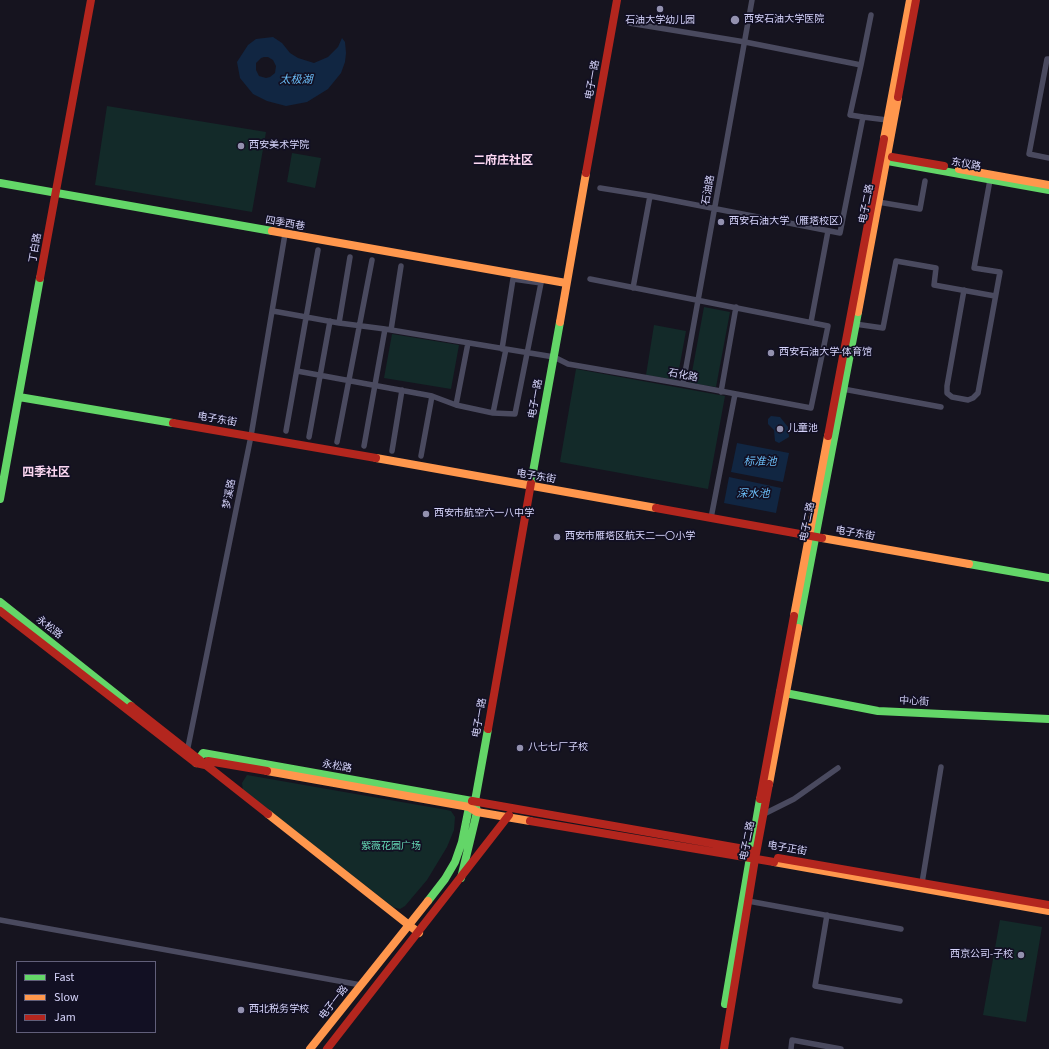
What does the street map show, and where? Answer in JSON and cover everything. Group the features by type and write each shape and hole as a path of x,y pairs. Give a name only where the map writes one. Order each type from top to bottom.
{"main road":[{"name":"丁白路","path":"0,499 91,0"},
{"name":"电子一路","path":"310,1049 445,879 455,862 462,842 472,804 531,486 617,0"},
{"name":"电子二路","path":"812,537 843,389 878,202 887,120 910,0"},
{"name":"电子二路","path":"718,1049 883,158 916,0"},
{"name":"东仪路","path":"883,158 990,180 1049,190"},
{"name":"东仪路","path":"883,158 1049,185"},
{"name":"四季西巷","path":"0,182 566,283"},
{"name":"电子东街","path":"19,397 251,436 1049,578"},
{"name":"永松路","path":"0,602 186,753"},
{"name":"永松路","path":"0,611 186,753 200,762 208,761 472,804"},
{"name":"电子二路","path":"724,1049 748,901 753,855 764,814 783,693"},
{"name":"中心街","path":"783,693 878,710 1049,719"},
{"path":"200,762 419,933"},
{"name":"电子正街","path":"472,804 513,809 1049,911"},
{"path":"462,878 477,812 472,804"},
{"path":"328,1049 462,878 513,809"},
{"name":"电子正街","path":"477,812 507,818 753,855 1049,905"}],"street":[{"name":"石油路","path":"682,384 752,0"},
{"path":"871,15 850,115 887,120"},
{"path":"630,23 744,42 861,65"},
{"path":"1049,59 1047,59 1029,154 1049,158"},
{"path":"600,188 714,208 840,233 863,117"},
{"path":"964,290 947,393 952,397 968,400 974,398 978,393 1000,272 974,268 990,180"},
{"path":"878,202 920,209 925,181"},
{"path":"633,288 650,196"},
{"path":"590,279 736,306 811,322 828,231"},
{"name":"梦溪路","path":"186,753 251,436 285,234"},
{"path":"286,431 318,250"},
{"path":"339,323 350,257"},
{"path":"337,442 372,260"},
{"path":"855,324 883,328 896,261 936,268 934,285 995,296"},
{"path":"364,446 401,266"},
{"path":"297,371 432,396 456,405 493,413 516,414 541,283 513,279 504,349 493,413"},
{"path":"721,392 736,306"},
{"name":"石化路","path":"273,311 330,322 554,357 568,364 811,408 828,326 811,322"},
{"path":"309,437 330,322"},
{"path":"456,405 468,343"},
{"path":"843,389 941,407"},
{"path":"392,451 402,390"},
{"path":"711,518 735,394"},
{"path":"421,456 432,396"},
{"path":"922,883 941,767"},
{"path":"764,814 794,799 838,768"},
{"path":"748,901 901,929"},
{"path":"827,915 815,986 900,1001"},
{"path":"0,920 360,985"},
{"path":"791,1049 792,1040 841,1049"}],"green space":[{"path":"107,106 266,132 252,212 95,185"},
{"path":"292,153 321,158 315,188 287,182"},
{"path":"704,307 730,312 716,387 690,383"},
{"path":"654,325 686,331 677,380 646,375"},
{"path":"392,334 459,345 451,389 384,378"},
{"path":"576,369 725,396 708,489 560,462"},
{"name":"紫薇花园广场","path":"247,775 451,811 455,817 454,830 447,847 427,880 405,906 400,909 396,908 243,790 242,783"},
{"name":"西京公司-子校","path":"1000,920 1042,927 1026,1022 983,1015"}],"water":[{"name":"太极湖","path":"273,37 282,43 290,53 298,58 314,63 328,57 338,47 342,38 345,42 345,62 341,73 328,89 307,102 286,106 267,101 253,94 240,78 237,62 248,45 256,39","holes":["268,57 273,60 276,66 275,73 266,78 259,76 256,70 256,63 261,58"]},
{"name":"儿童池","path":"771,416 780,417 788,427 789,437 779,443 775,441 774,430 768,424 768,419"},
{"name":"标准池","path":"737,443 789,453 783,482 731,472"},
{"name":"深水池","path":"729,477 781,488 776,513 724,503"}],"traffic: fast":[{"path":"882,160 1049,190"},
{"path":"0,183 272,231"},
{"path":"0,499 40,278"},
{"path":"798,628 858,312"},
{"path":"531,483 560,322"},
{"path":"19,397 173,423"},
{"path":"969,564 1049,578"},
{"path":"0,602 131,706"},
{"path":"780,692 878,711 1049,719"},
{"path":"461,878 477,812 475,801 488,729"},
{"path":"196,763 203,753 472,801"},
{"path":"725,1004 760,799"},
{"path":"428,901 445,879 455,862 462,842 469,807"}],"traffic: slow":[{"path":"884,139 910,0"},
{"path":"858,312 898,97"},
{"path":"959,169 1049,185"},
{"path":"560,322 586,173"},
{"path":"272,231 566,283"},
{"path":"794,616 828,436"},
{"path":"376,458 656,508"},
{"path":"822,538 969,564"},
{"path":"769,784 798,628"},
{"path":"267,771 469,807 477,812 530,821"},
{"path":"268,814 419,933"},
{"path":"774,862 1049,911"},
{"path":"310,1049 428,901"}],"traffic: jam":[{"path":"40,278 91,0"},
{"path":"586,173 617,0"},
{"path":"898,97 916,0"},
{"path":"828,436 884,139"},
{"path":"892,157 944,166"},
{"path":"173,423 376,458"},
{"path":"488,729 531,483"},
{"path":"656,508 822,538"},
{"path":"0,611 196,763 205,765 208,761 267,771"},
{"path":"760,799 794,616"},
{"path":"131,706 268,814"},
{"path":"724,1049 755,859 769,784"},
{"path":"472,801 750,850 755,853"},
{"path":"327,1049 509,815"},
{"path":"530,821 774,862"},
{"path":"778,858 1049,905"}],"place":[{"name":"石油大学幼儿园","path":"660,9"},
{"name":"西安石油大学医院","path":"735,20"},
{"name":"西安美术学院","path":"241,146"},
{"name":"西安石油大学（雁塔校区）","path":"721,222"},
{"name":"西安石油大学-体育馆","path":"771,353"},
{"name":"儿童池","path":"780,429"},
{"name":"西安市航空六一八中学","path":"426,514"},
{"name":"西安市雁塔区航天二一〇小学","path":"557,537"},
{"name":"八七七厂子校","path":"520,748"},
{"name":"西京公司-子校","path":"1021,955"},
{"name":"西北税务学校","path":"241,1010"}],"district":[{"name":"二府庄社区","path":"503,161"},
{"name":"四季社区","path":"46,473"}]}
